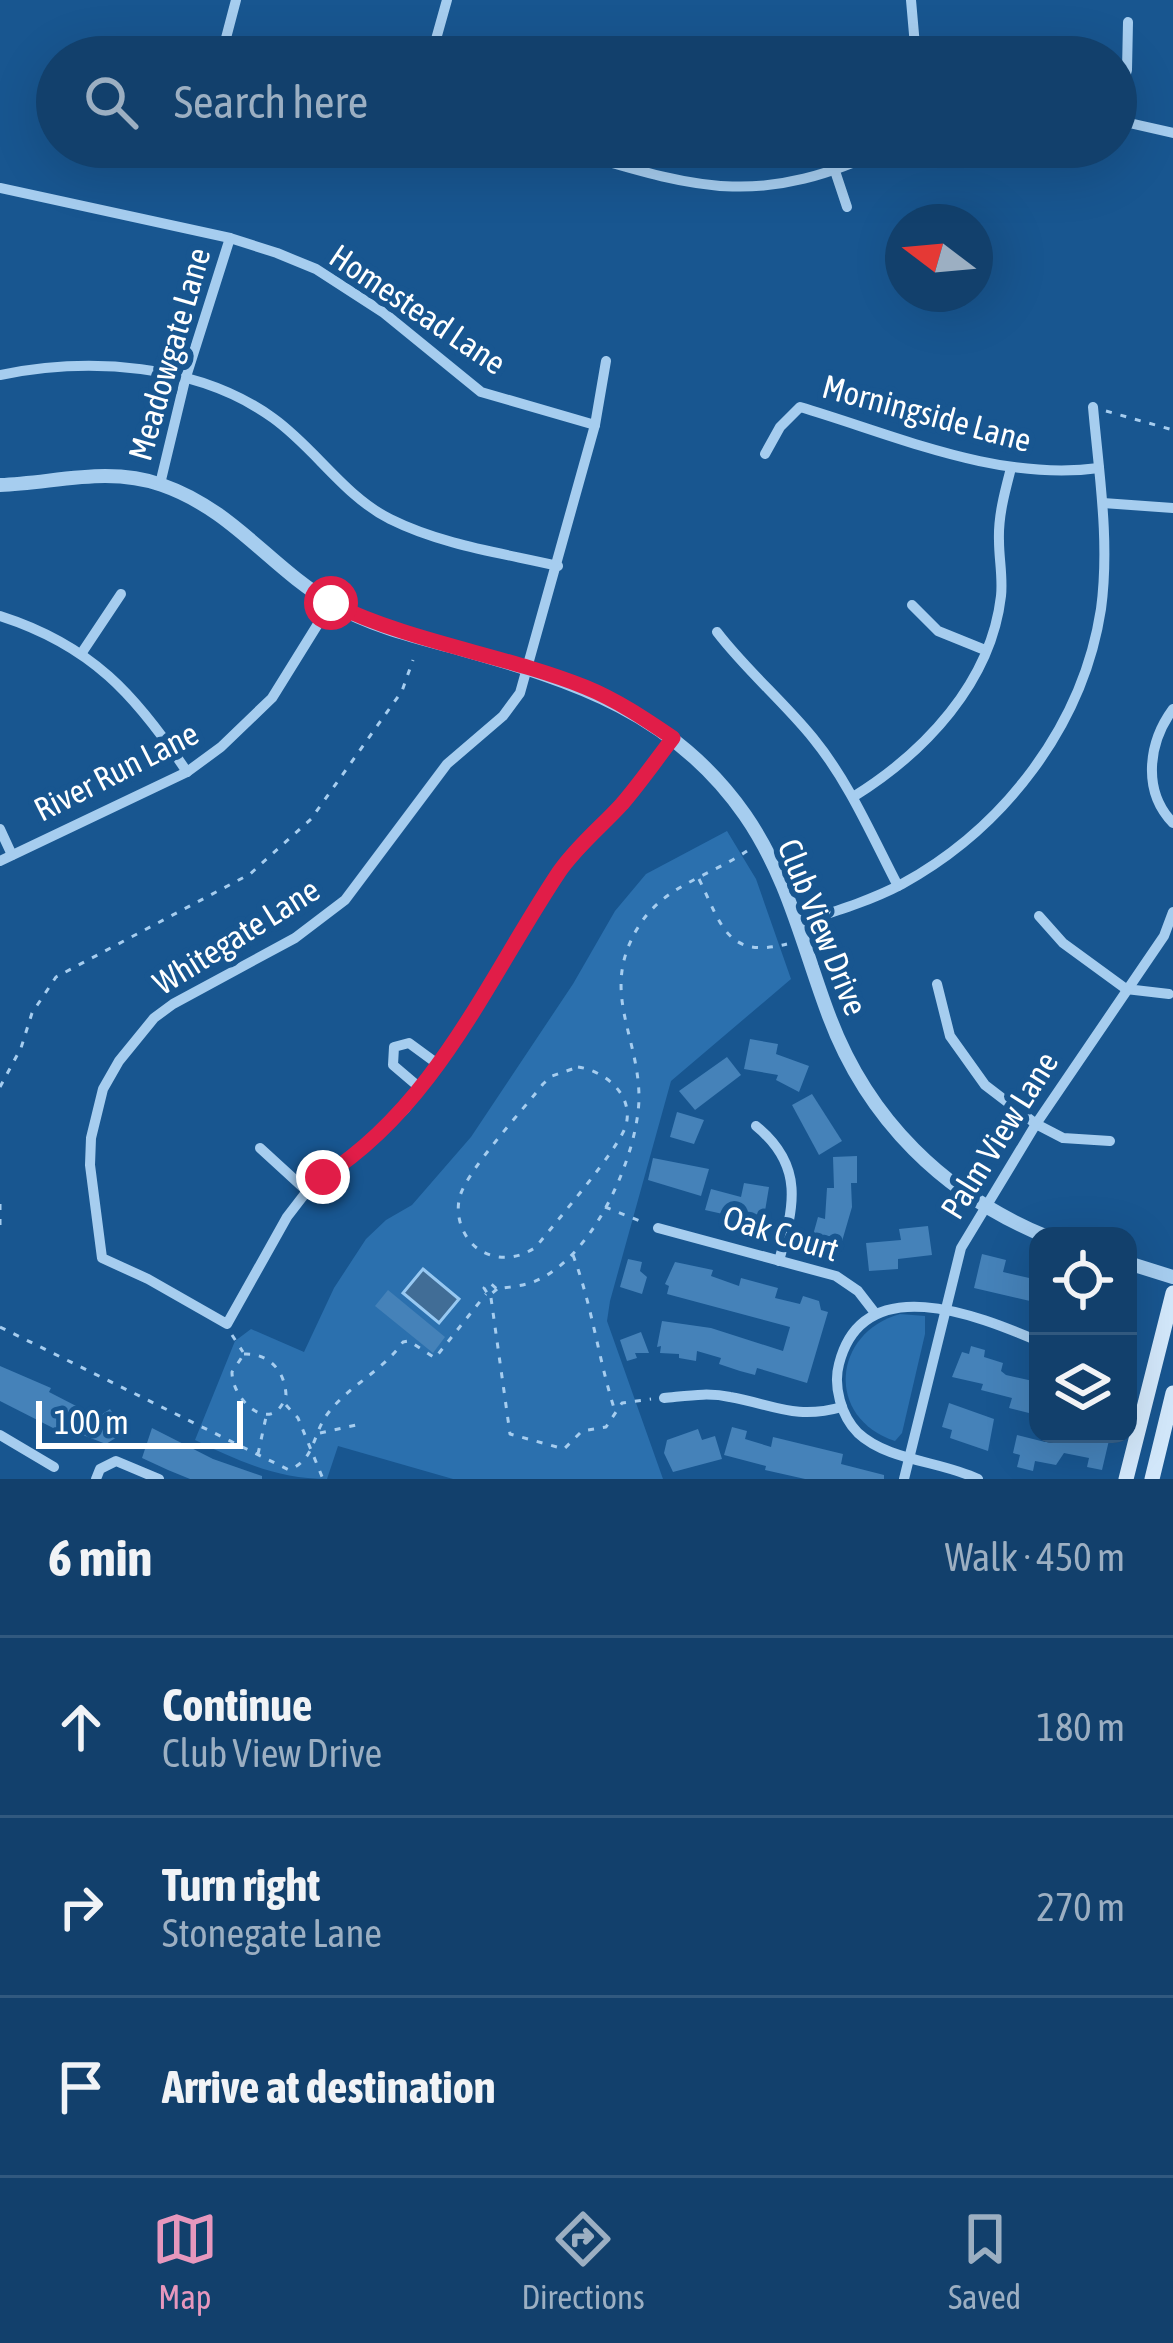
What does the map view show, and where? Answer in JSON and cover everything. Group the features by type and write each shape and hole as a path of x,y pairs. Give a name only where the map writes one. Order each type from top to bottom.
{"main road":[{"path":"1126,1479 1173,1293"},
{"path":"1152,1479 1173,1393"}],"street":[{"path":"226,36 236,0"},
{"path":"437,36 447,0"},
{"path":"911,0 914,36"},
{"path":"1127,36 1128,22"},
{"path":"1137,125 1173,134"},
{"path":"636,168 708,187 771,185 842,168"},
{"path":"835,171 847,207"},
{"name":"Homestead Lane","path":"0,188 230,238 316,269 384,313 481,392 595,425"},
{"name":"Meadowgate Lane","path":"160,484 185,380 230,238"},
{"name":"Whitegate Lane","path":"226,1324 102,1258 90,1166 95,1113 104,1089 119,1060 154,1018 295,938 345,900 447,764 512,707 530,668 558,566 595,425 606,361"},
{"path":"0,375 117,364 164,372 233,396 273,418 354,494 388,519 442,539 558,566"},
{"name":"Morningside Lane","path":"765,454 780,427 800,406 1011,468 1062,473 1099,468"},
{"path":"799,923 898,886 939,862 1010,799 1063,721 1082,681 1101,609 1103,503 1093,408"},
{"path":"853,797 906,761 931,736 954,708 985,650 1000,601 1000,524 1011,468"},
{"name":"Club View Drive","path":"0,484 91,474 160,484 224,515 275,562 331,603 403,633 530,668 607,698 673,738 744,814 778,871 839,1042 872,1102 920,1158 984,1205 1029,1228"},
{"path":"1103,503 1173,508"},
{"path":"81,654 121,594"},
{"name":"River Run Lane","path":"6,858 187,772 250,723 272,698 331,603"},
{"path":"912,605 938,631 985,650"},
{"path":"0,616 81,654 127,689 187,772"},
{"path":"717,632 741,664 813,738 853,797 898,886"},
{"path":"1173,709 1158,736 1151,780 1160,808 1173,824"},
{"path":"226,1324 287,1217 307,1191 374,1139 439,1065 561,869 622,804 673,738"},
{"path":"0,829 6,858"},
{"name":"Palm View Lane","path":"904,1479 961,1248 1036,1124 1164,936 1173,912"},
{"path":"1040,916 1063,943 1126,989 1169,994"},
{"path":"937,984 950,1036 986,1085 1036,1124 1063,1138 1110,1142"},
{"path":"420,1088 393,1065 394,1047 409,1043 439,1065"},
{"path":"756,1126 777,1143 791,1179 792,1205 779,1261"},
{"path":"260,1148 307,1191"},
{"name":"Oak Court","path":"658,1228 846,1281 875,1313"},
{"path":"1137,1266 1173,1276"},
{"path":"978,1479 871,1444 848,1421 842,1407 837,1370 842,1353 851,1336 875,1313 905,1305 944,1310 1029,1338"},
{"path":"664,1398 731,1397 798,1414 842,1407"},
{"path":"0,1435 54,1467"},
{"path":"96,1479 100,1469 116,1461 159,1479"}],"path":[{"path":"1093,408 1173,430"},
{"path":"0,1087 21,1048 32,1013 56,977 250,874 311,819 402,691 413,660"},
{"path":"0,1327 289,1470 312,1451 329,1413 349,1390 374,1376 403,1342 409,1341 434,1358 489,1295 533,1282 572,1253 621,1176 637,1127 637,1072 619,992 622,961 649,910 670,891 747,851"},
{"path":"698,877 725,933 741,946 760,950 805,939"},
{"path":"578,1067 603,1075 622,1096 628,1110 626,1125 528,1253 502,1258 473,1246 458,1213 462,1190 552,1076 578,1067"},
{"path":"626,1125 637,1127"},
{"path":"0,1204 0,1228"},
{"path":"605,1207 633,1219"},
{"path":"572,1253 590,1300 599,1362 615,1409"},
{"path":"497,1289 488,1283 510,1434 564,1449 582,1431 606,1427 622,1402 664,1398"},
{"path":"226,1324 244,1354"},
{"path":"266,1415 249,1409 232,1384 236,1362 244,1354 258,1355 275,1365 286,1386 285,1404 298,1418 323,1479"},
{"path":"258,1456 266,1415 285,1404"},
{"path":"318,1433 356,1425"}],"shaded area":[{"path":"727,831 756,879 791,979 671,1081 610,1301 607,1321 663,1479 453,1479 338,1446 327,1479 309,1478 259,1467 195,1440 235,1341 251,1329 304,1352 334,1288 366,1239 412,1205 471,1137 573,984 615,911 646,874"},
{"path":"423,1269 459,1299 439,1323 403,1293"},
{"path":"900,1314 925,1316 925,1334 902,1433 895,1441 872,1430 857,1414 848,1396 846,1376 850,1356 861,1339 877,1324"}],"building":[{"path":"750,1039 778,1044 776,1054 809,1066 799,1092 776,1080 778,1075 744,1069"},
{"path":"727,1057 741,1075 695,1110 679,1091"},
{"path":"812,1094 842,1141 819,1155 792,1105"},
{"path":"677,1112 704,1120 694,1144 670,1137"},
{"path":"857,1156 857,1183 851,1183 852,1207 838,1255 810,1246 818,1217 825,1219 827,1188 834,1188 833,1157"},
{"path":"653,1158 709,1169 701,1196 648,1180"},
{"path":"744,1183 769,1187 763,1223 705,1210 711,1189 741,1197"},
{"path":"928,1226 932,1255 898,1259 898,1269 869,1271 866,1243 901,1240 899,1229"},
{"path":"982,1254 1006,1260 1003,1272 1029,1278 1029,1301 974,1288"},
{"path":"628,1259 642,1262 640,1271 647,1277 642,1294 620,1287"},
{"path":"675,1262 713,1270 711,1276 739,1286 741,1278 778,1288 775,1298 800,1304 803,1296 819,1301 821,1310 828,1312 807,1383 757,1368 755,1375 740,1371 719,1364 721,1358 697,1351 696,1361 660,1353 662,1321 711,1328 783,1351 790,1327 667,1294 665,1284"},
{"path":"388,1290 445,1337 433,1353 375,1306"},
{"path":"641,1332 649,1353 635,1353 637,1358 627,1361 620,1340"},
{"path":"971,1346 985,1350 984,1357 1003,1363 1001,1371 1006,1375 1029,1380 1029,1413 1009,1408 1012,1398 981,1390 983,1384 952,1377 962,1352 969,1354"},
{"path":"0,1366 51,1388 49,1392 80,1408 71,1428 61,1423 57,1430 0,1401"},
{"path":"949,1403 994,1419 988,1451 950,1438 952,1430 942,1427"},
{"path":"110,1409 125,1432 106,1444 75,1432"},
{"path":"732,1427 747,1431 745,1439 771,1447 773,1437 843,1454 841,1464 884,1475 884,1479 805,1479 765,1470 766,1466 724,1455"},
{"path":"152,1428 262,1479 190,1479 142,1458"},
{"path":"698,1429 702,1440 715,1436 722,1459 673,1472 664,1453 667,1440"},
{"path":"1017,1435 1029,1438 1029,1443 1108,1443 1102,1470 1087,1467 1089,1458 1064,1453 1056,1465 1035,1461 1033,1471 1017,1467 1020,1455 1013,1453"}],"route":[{"path":"323,1177 346,1163 405,1109 458,1038 561,869 622,804 673,738 586,688 403,633 331,603"}]}
